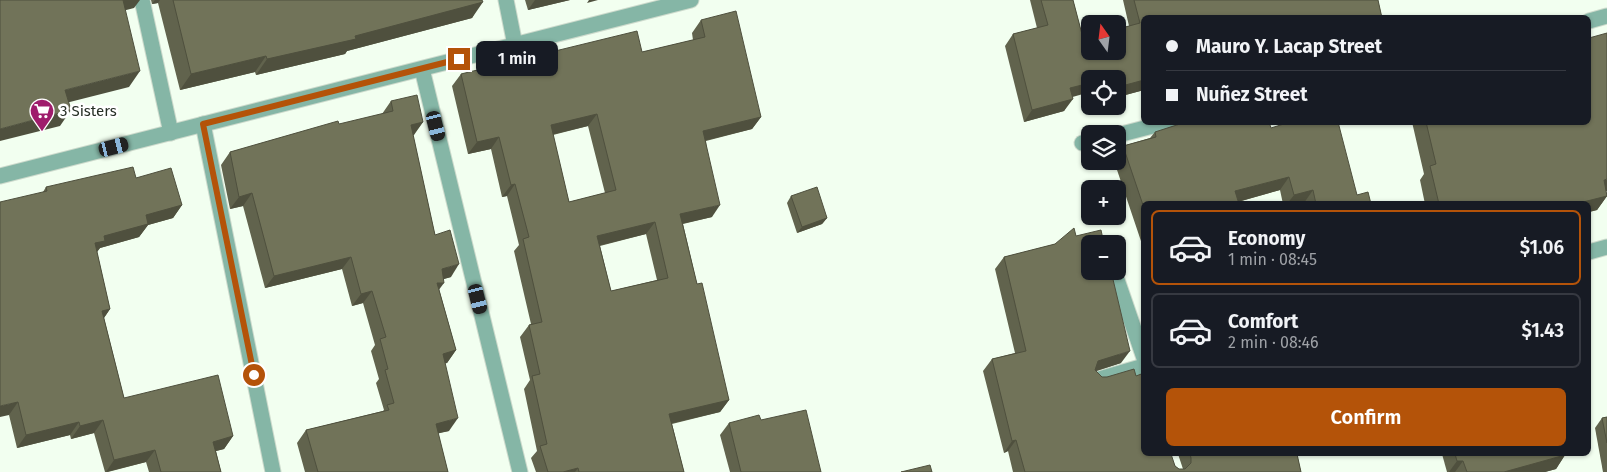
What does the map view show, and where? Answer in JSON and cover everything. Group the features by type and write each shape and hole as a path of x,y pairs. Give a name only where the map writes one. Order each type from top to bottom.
{"street":[{"path":"142,0 171,133"},
{"path":"506,0 515,45"},
{"path":"0,176 691,0"},
{"path":"1591,20 1607,16"},
{"path":"422,68 520,472"},
{"path":"203,124 273,472"},
{"path":"1126,133 1156,125"},
{"path":"1591,251 1607,247"},
{"path":"1117,280 1141,349"},
{"path":"1096,380 1141,367"}],"building":[{"path":"0,0 123,0 140,71 65,90 71,110 0,129"},
{"path":"173,0 482,0 483,2 355,36 356,39 267,59 266,56 191,74"},
{"path":"1041,0 1073,0 1081,30 1081,60 1126,60 1126,27 1140,23 1134,0 1378,0 1381,15 1141,15 1141,81 1126,85 1126,70 1081,70 1081,85 1070,88 1073,99 1032,110 1013,34 1048,25"},
{"path":"736,11 761,117 703,131 720,205 680,214 697,284 702,283 729,400 669,414 684,472 579,472 578,468 563,472 548,472 540,446 547,444 532,376 540,374 529,325 542,322 523,239 529,237 515,184 511,185 499,137 477,142 461,74 637,31 642,52 705,37 701,20","holes":["597,114 616,190 569,202 551,125","655,222 668,278 611,291 597,236"]},
{"path":"1607,33 1607,179 1604,180 1607,196 1587,201 1438,201 1430,166 1436,164 1427,125 1591,125 1591,37"},
{"path":"417,95 423,122 411,125 435,235 450,230 459,264 442,269 444,283 437,283 456,350 443,354 458,418 436,424 448,472 318,472 306,430 389,410 387,405 394,403 385,370 388,369 380,339 386,337 372,291 361,294 351,257 274,276 252,193 239,197 230,152 338,121 339,124 393,111 391,101"},
{"path":"1177,125 1270,125 1271,128 1280,125 1339,125 1357,195 1368,192 1370,201 1315,201 1313,190 1294,195 1289,177 1235,191 1238,201 1142,201 1126,155 1126,145 1156,137 1155,132"},
{"path":"133,167 136,178 171,168 182,205 146,215 148,224 104,236 105,241 95,243 110,309 102,311 124,398 218,375 233,436 213,442 221,472 161,472 155,450 114,460 103,420 80,426 79,422 26,435 18,402 0,406 0,202 47,191 46,187"},
{"path":"817,187 827,218 802,227 791,196"},
{"path":"1074,228 1076,236 1101,230 1102,235 1081,235 1081,280 1113,280 1130,351 1098,361 1095,370 1102,377 1134,369 1136,376 1141,374 1141,456 1172,456 1175,466 1179,469 1185,469 1191,463 1190,456 1297,456 1301,472 1025,472 1016,440 1012,441 992,359 1026,351 1004,257 1055,244"},
{"path":"806,410 821,472 741,472 729,423 759,415 761,420"},
{"path":"1607,417 1607,443 1602,418"},
{"path":"1456,456 1561,456 1504,472 1467,472 1463,461 1457,461"},
{"path":"930,465 932,472 901,472"}],"place":[{"name":"3 Sisters","path":"42,132"}],"route":[{"path":"254,375 203,124 459,59"}]}
